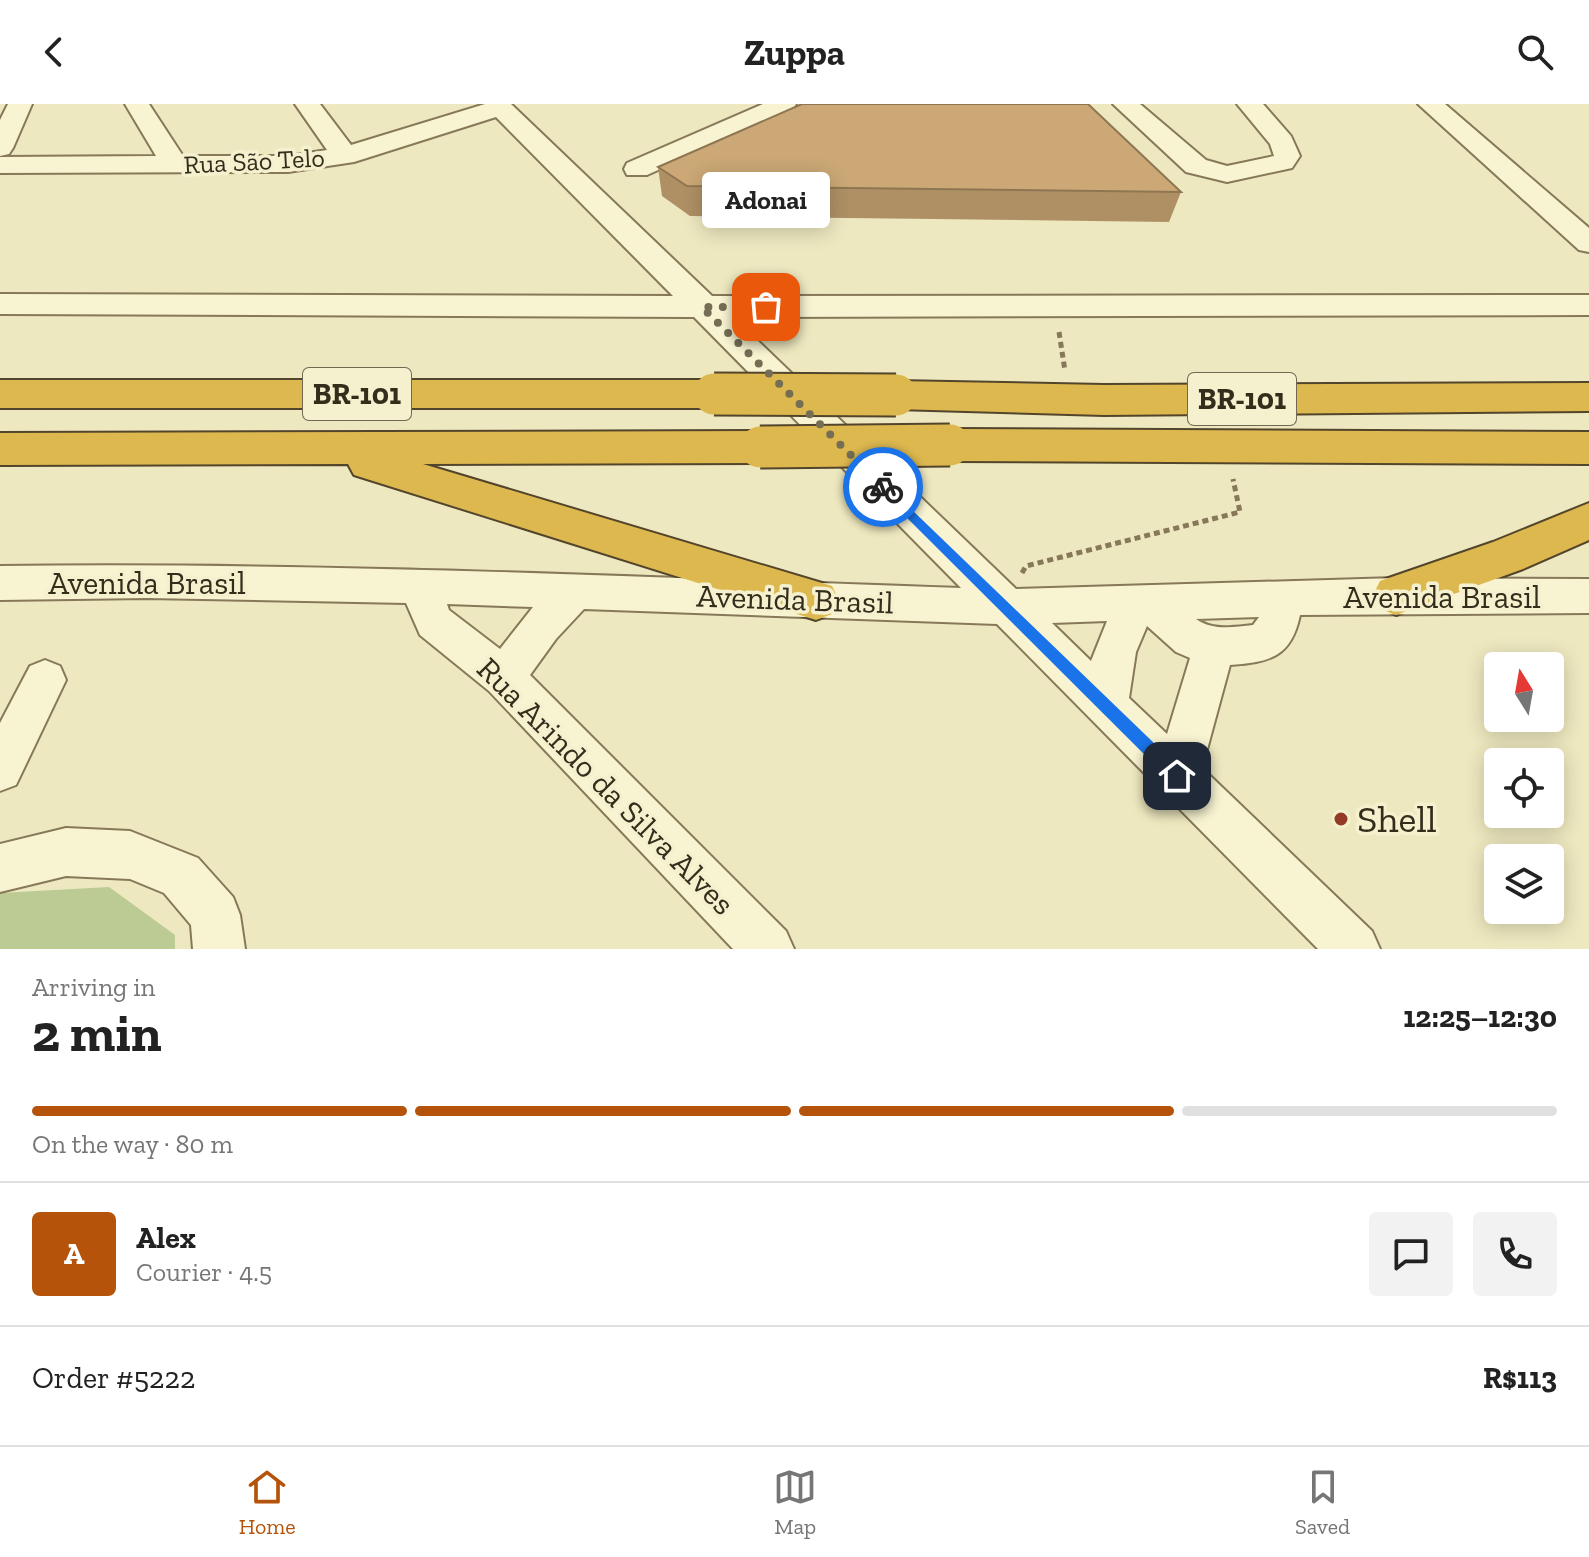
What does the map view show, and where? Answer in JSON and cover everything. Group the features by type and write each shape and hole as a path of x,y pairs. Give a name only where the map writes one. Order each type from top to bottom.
{"highway":[{"name":"BR-101","path":"4,393 896,395 1104,400 1589,397"},
{"name":"BR-101","path":"0,449 950,445 1589,448"},
{"path":"320,450 816,600"},
{"path":"1396,595 1507,556 1589,521"}],"street":[{"path":"0,148 20,104"},
{"path":"137,104 174,164"},
{"path":"307,104 345,156"},
{"path":"637,169 784,104"},
{"path":"1125,104 1196,166 1227,174 1283,162 1287,156 1282,142 1249,104"},
{"path":"1430,104 1589,243"},
{"path":"499,106 1354,949"},
{"name":"Rua São Telo","path":"0,165 288,164 345,156 499,106"},
{"path":"0,304 702,307 1589,305"},
{"name":"Avenida Brasil","path":"0,583 147,581 419,586 1004,607 1396,595 1589,596"},
{"name":"Rua Arindo da Silva Alves","path":"419,586 434,622 504,677 768,949"},
{"path":"504,677 541,626 575,592"},
{"path":"1107,707 1109,666 1117,638 1145,603 1192,642 1214,648 1265,643 1278,624 1284,598"},
{"path":"1177,776 1214,648"},
{"path":"0,769 45,680"},
{"path":"0,868 66,852 130,855 181,875 215,915 219,949"}],"path":[{"path":"1004,607 1026,566 1240,512 1227,446"}],"green space":[{"path":"109,887 175,935 175,949 0,949 0,893"}],"building":[{"path":"802,104 1088,104 1181,192 687,186 658,167"}],"way so far":[{"path":"766,307 702,307 883,487"}],"place":[{"name":"Adonai","path":"766,307"},
{"name":"Shell","path":"1341,819"}],"route":[{"path":"883,487 1177,776"}]}
